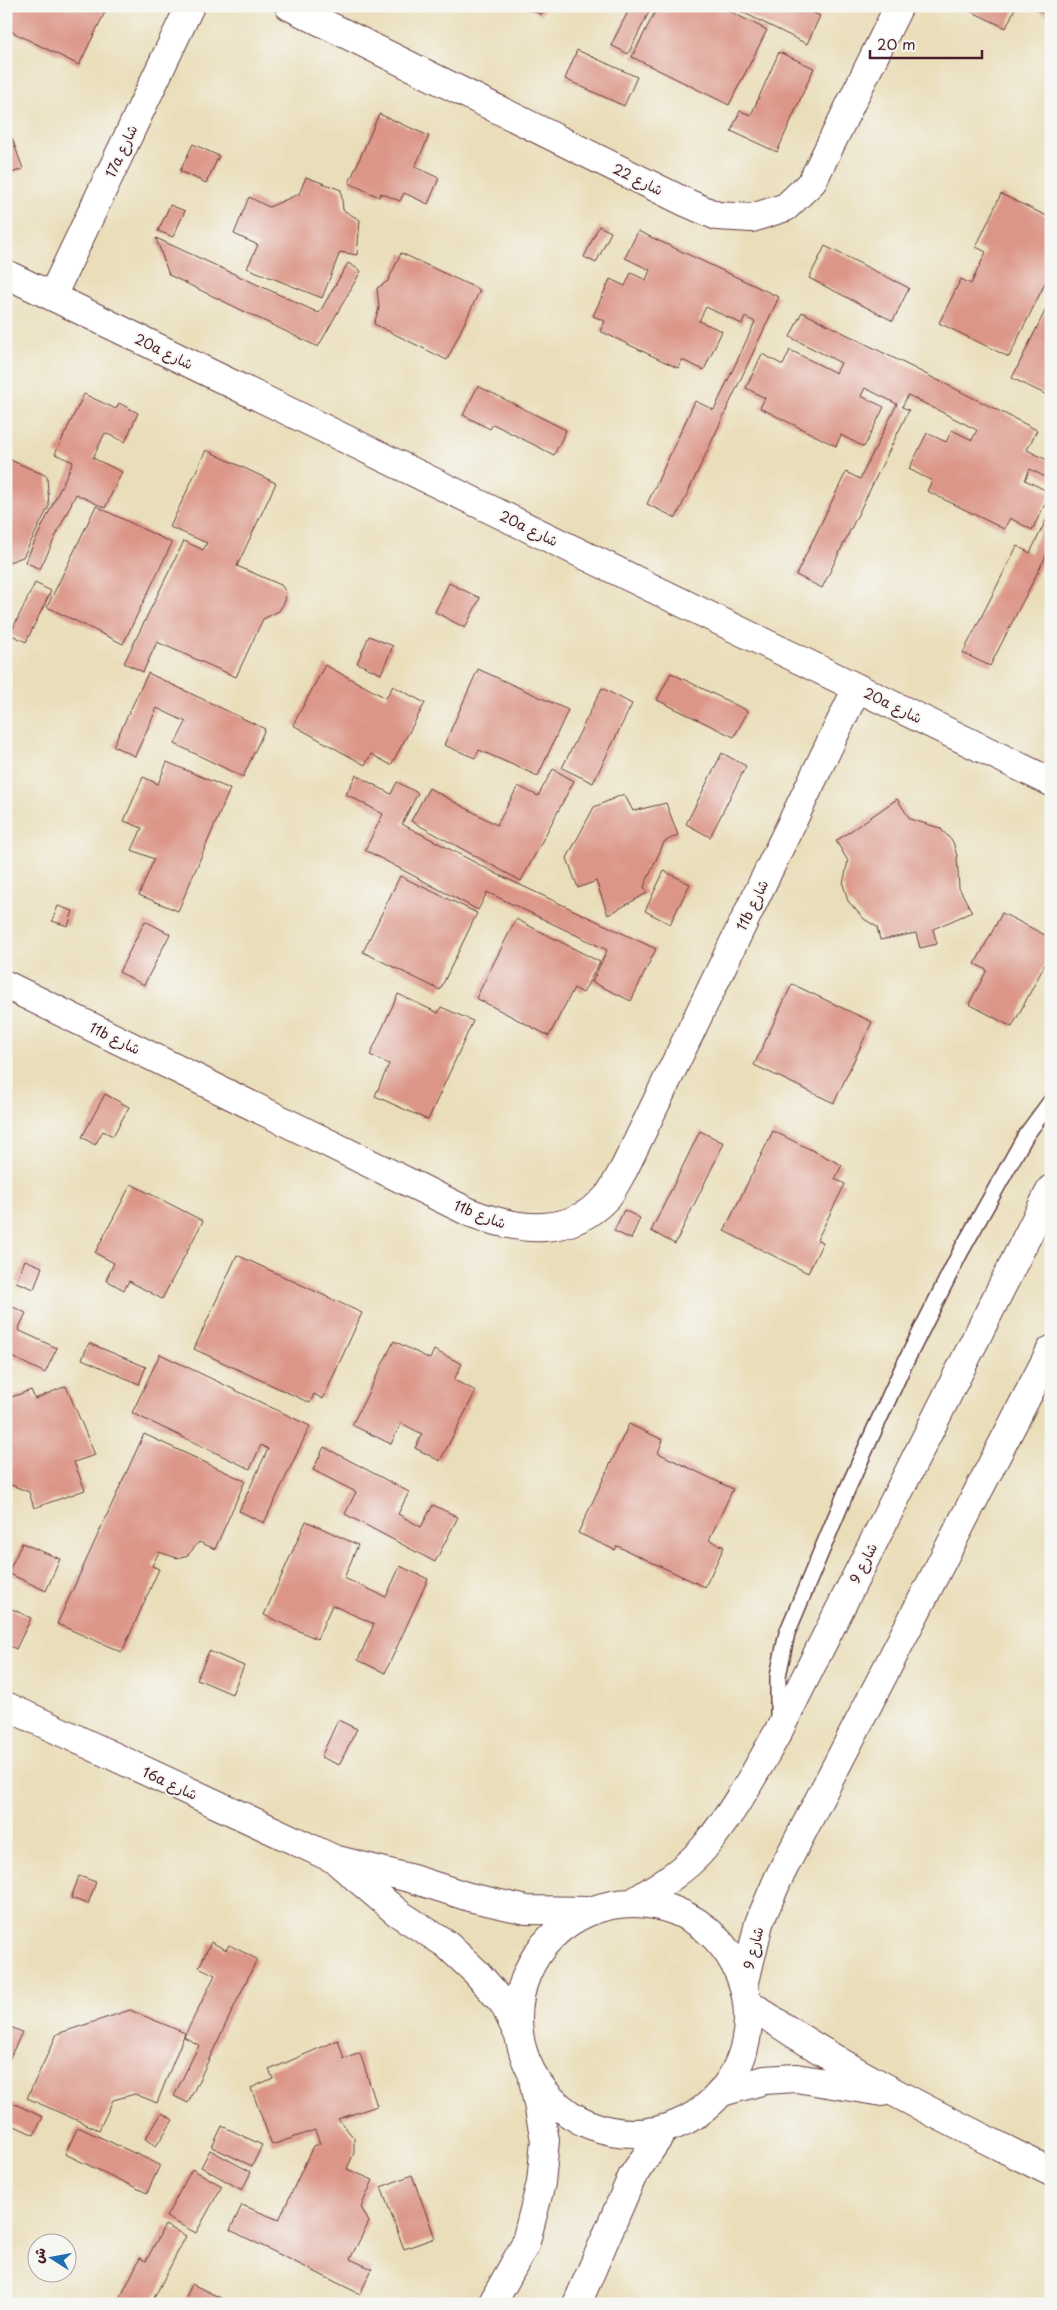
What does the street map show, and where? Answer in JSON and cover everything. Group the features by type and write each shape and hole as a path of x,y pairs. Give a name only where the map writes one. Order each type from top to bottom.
{"street":[{"name":"17a شارع","path":"52,296 190,6"},
{"name":"شارع 22","path":"289,6 684,202 717,216 752,218 786,207 812,182 899,6"},
{"name":"20a شارع","path":"6,274 1051,782"},
{"name":"11b شارع","path":"6,985 471,1213 500,1224 529,1228 559,1226 586,1215 608,1195 624,1169 856,688"},
{"name":"شارع 9","path":"632,1903 666,1881 702,1850 740,1799 778,1732 1051,1189"},
{"name":"شارع 9","path":"745,1994 759,1923 778,1879 802,1836 1050,1353"},
{"name":"16a شارع","path":"6,1706 334,1859 413,1879 469,1898 527,1910 590,1911"},
{"name":"16a شارع","path":"334,1859 398,1913 446,1944 476,1972 504,2004 519,2036"},
{"path":"491,2302 524,2245 541,2184 545,2140 532,2075 519,2036 518,2005 530,1968 542,1948 563,1926 590,1911 632,1903 669,1908 702,1925 727,1952 745,1994 748,2026 743,2050 734,2072 722,2092 704,2109 684,2122 662,2131 624,2134 587,2125 556,2105 532,2075"},
{"path":"745,1994 798,2038 894,2094 1051,2172"},
{"path":"722,2092 765,2080 796,2078 894,2094"},
{"path":"577,2304 632,2177 662,2131"}],"lane":[{"path":"778,1732 778,1676 781,1654 787,1633 847,1490 902,1369 961,1251 1026,1135 1051,1101"}],"building":[{"path":"6,6 108,6 79,65 6,29"},
{"path":"525,6 546,6 541,15"},
{"path":"631,6 652,6 628,54 611,45"},
{"path":"658,6 719,6 767,30 729,105 632,57"},
{"path":"734,6 799,6 820,16 807,44 734,8"},
{"path":"965,6 1016,6 1006,28 964,8"},
{"path":"1029,6 1051,6 1051,17"},
{"path":"577,50 637,77 624,106 565,79"},
{"path":"779,52 814,68 777,152 731,131 740,111 751,115"},
{"path":"379,114 429,136 415,167 439,178 428,204 404,193 400,201 381,193 379,197 349,183"},
{"path":"12,138 23,169 6,175 6,141"},
{"path":"193,144 219,156 206,183 180,171"},
{"path":"306,177 341,190 343,210 360,220 357,255 340,252 322,298 247,268 258,245 234,234 249,197 269,207 299,194"},
{"path":"1001,194 1051,218 1051,271 1009,357 939,323 961,279 971,284 986,252 976,247"},
{"path":"170,205 185,211 173,237 158,231"},
{"path":"599,226 611,232 596,263 584,257"},
{"path":"638,231 779,297 676,518 647,504 695,401 714,410 755,322 745,317 742,324 706,307 699,321 722,331 704,370 682,360 678,368 600,331 605,321 593,316 610,279 625,286 631,273 646,280 650,270 625,258"},
{"path":"156,238 319,313 348,263 361,271 318,347 169,275"},
{"path":"825,246 909,288 893,321 809,278"},
{"path":"401,253 480,290 447,360 374,324 379,308 377,288 388,281"},
{"path":"1051,299 1051,397 1012,378"},
{"path":"802,312 1037,430 1027,450 1051,462 1051,480 1030,469 1025,480 1051,493 1032,530 1010,518 1004,529 927,491 932,481 909,469 927,433 946,442 952,430 972,440 977,430 908,395 902,407 909,410 822,588 796,575 846,472 860,479 897,404 865,388 861,396 884,407 864,447 841,435 836,446 760,408 765,398 746,388 762,354 783,365 790,350 836,373 841,363 790,337"},
{"path":"478,386 566,430 554,455 493,424 490,429 463,415"},
{"path":"84,394 116,409 119,403 138,413 125,442 105,433 93,458 122,472 105,508 76,494 40,569 25,562 73,462 55,454"},
{"path":"206,450 276,483 237,566 281,585 286,592 285,601 279,611 263,619 236,677 157,642 143,672 124,663 184,541 203,550 207,543 170,527"},
{"path":"6,458 47,476 49,506 23,557 6,563"},
{"path":"96,506 172,543 123,644 47,607"},
{"path":"1051,510 1051,546 990,666 963,653 1017,546 1030,553"},
{"path":"35,583 51,591 26,642 10,634"},
{"path":"449,583 480,598 465,628 435,612"},
{"path":"369,636 393,646 381,674 357,663"},
{"path":"325,665 386,698 393,686 425,703 391,765 371,754 365,765 293,725"},
{"path":"478,669 568,710 538,776 479,750 475,758 444,745"},
{"path":"148,673 265,729 243,777 175,744 186,722 157,708 135,756 113,746"},
{"path":"671,673 748,711 734,737 657,700"},
{"path":"602,688 632,704 593,783 562,768"},
{"path":"722,753 746,766 710,837 686,824"},
{"path":"167,762 230,789 178,911 139,895 154,859 132,850 142,828 124,821 143,777 158,784"},
{"path":"553,769 574,781 521,881 411,821 429,788 497,825 518,786 538,796"},
{"path":"356,775 391,794 397,782 418,793 402,824 497,874 656,949 631,1001 592,982 607,950 487,892 478,910 365,850 383,814 346,794"},
{"path":"624,794 633,811 666,803 678,835 664,842 644,887 647,893 608,915 596,881 578,888 567,858 594,807"},
{"path":"897,799 910,819 940,828 953,842 957,856 959,888 972,912 933,929 937,944 920,948 916,933 880,940 877,927 864,919 848,901 843,884 848,861 836,841"},
{"path":"664,871 690,884 670,924 645,911"},
{"path":"400,876 477,913 440,990 363,952"},
{"path":"58,906 73,911 68,926 52,921"},
{"path":"1002,913 1051,938 1051,953 1012,1027 969,1004 987,970 975,964"},
{"path":"516,919 600,962 583,993 574,988 549,1036 476,998"},
{"path":"145,921 170,934 144,985 119,972"},
{"path":"792,984 872,1022 834,1103 754,1065"},
{"path":"398,994 438,1013 441,1007 473,1021 428,1120 375,1096 389,1064 370,1055"},
{"path":"105,1094 129,1107 113,1136 103,1131 95,1145 82,1137"},
{"path":"700,1131 724,1143 675,1244 651,1231"},
{"path":"773,1131 842,1165 835,1179 845,1184 817,1240 823,1242 808,1273 724,1231"},
{"path":"131,1184 203,1221 162,1299 129,1281 124,1290 106,1280 114,1263 95,1253"},
{"path":"624,1210 640,1218 631,1239 614,1231"},
{"path":"237,1255 362,1313 323,1399 314,1394 310,1403 194,1349"},
{"path":"25,1260 42,1267 34,1289 16,1282"},
{"path":"6,1304 26,1313 18,1330 57,1348 45,1373 6,1354"},
{"path":"394,1341 430,1359 434,1350 462,1364 454,1380 476,1391 440,1461 415,1448 422,1434 401,1423 391,1444 352,1425"},
{"path":"89,1343 146,1367 139,1384 82,1359"},
{"path":"160,1354 310,1426 264,1523 239,1511 268,1449 261,1445 250,1469 132,1413"},
{"path":"66,1386 95,1455 74,1462 85,1490 34,1508 29,1492 6,1483 6,1399 31,1390 35,1399"},
{"path":"629,1424 663,1440 658,1453 733,1489 709,1540 724,1547 705,1587 617,1546 615,1550 578,1533"},
{"path":"144,1434 245,1481 215,1549 199,1542 188,1555 177,1558 159,1552 152,1566 159,1569 122,1652 57,1624"},
{"path":"324,1447 409,1492 398,1514 421,1527 433,1505 458,1517 435,1562 345,1514 356,1492 313,1470"},
{"path":"306,1521 358,1545 344,1578 386,1597 400,1566 428,1579 385,1673 358,1660 374,1624 332,1605 317,1639 264,1615"},
{"path":"22,1543 60,1559 46,1591 8,1573"},
{"path":"6,1606 31,1618 16,1649 6,1644"},
{"path":"209,1651 244,1666 232,1694 197,1679"},
{"path":"338,1720 357,1729 339,1765 321,1757"},
{"path":"79,1876 96,1882 88,1904 71,1898"},
{"path":"211,1942 226,1950 229,1945 257,1959 188,2103 174,2096 199,2045 184,2037 215,1975 199,1967"},
{"path":"130,2010 185,2033 157,2103 135,2094 113,2100 99,2130 27,2098 57,2034"},
{"path":"6,2025 22,2032 6,2066"},
{"path":"338,2040 344,2059 360,2053 377,2106 338,2119 354,2138 354,2153 347,2169 373,2180 361,2207 369,2222 350,2259 372,2269 360,2294 230,2230 242,2205 279,2220 313,2146 320,2144 315,2130 272,2145 251,2088 273,2078 269,2070"},
{"path":"6,2100 43,2117 34,2135 6,2122"},
{"path":"162,2113 173,2120 156,2146 145,2139"},
{"path":"222,2126 262,2145 252,2166 212,2147"},
{"path":"78,2127 160,2165 147,2193 65,2154"},
{"path":"210,2150 251,2172 242,2190 201,2167"},
{"path":"192,2169 222,2186 196,2233 166,2217"},
{"path":"412,2175 435,2238 404,2249 381,2187"},
{"path":"165,2225 186,2236 151,2304 117,2304 140,2258 146,2261"},
{"path":"192,2284 233,2304 183,2304"}]}
